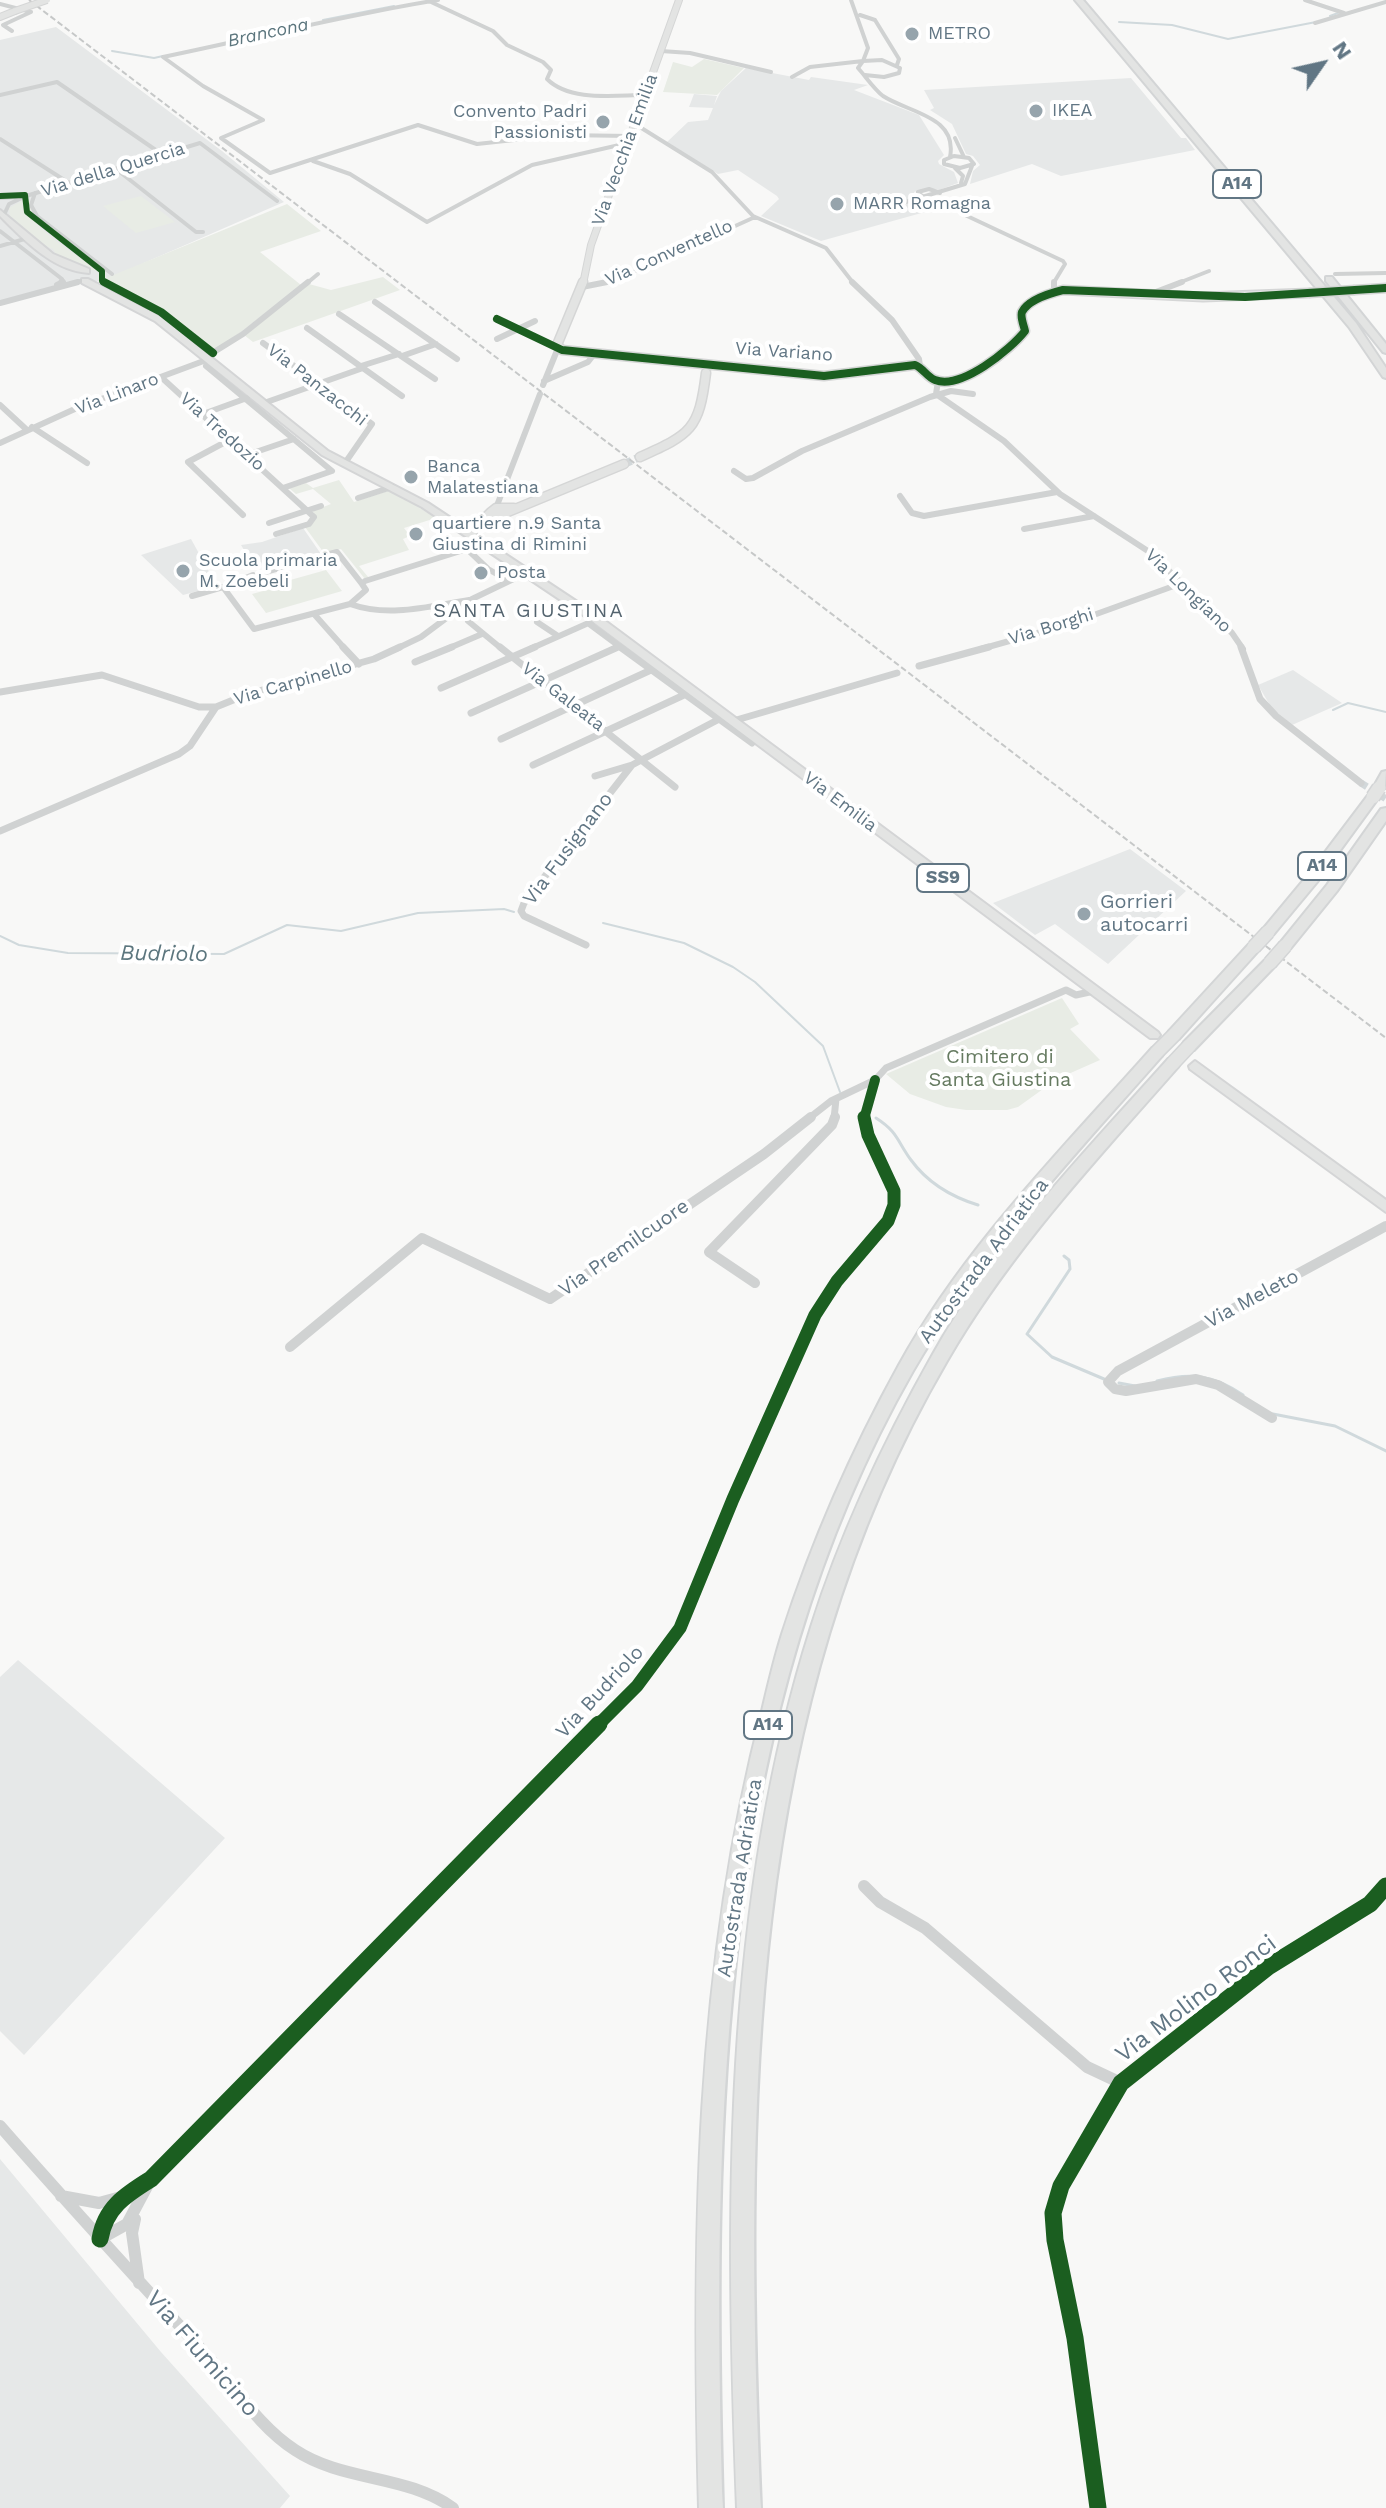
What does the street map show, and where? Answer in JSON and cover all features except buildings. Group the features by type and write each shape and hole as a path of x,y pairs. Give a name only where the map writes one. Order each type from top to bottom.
{"highway":[{"name":"A14","path":"1086,0 1305,251"},
{"name":"A14","path":"1086,0 1343,313 1386,375"},
{"path":"1330,274 1386,350"},
{"name":"Autostrada Adriatica","path":"711,2508 705,2338 709,2115 719,2016 745,1817 775,1695 815,1562 852,1469 906,1368 946,1305 1028,1198 1312,879 1386,775"},
{"name":"Autostrada Adriatica","path":"749,2508 741,2353 741,2188 746,2054 776,1799 822,1619 869,1495 945,1350 1161,1050 1189,1046 1270,963 1332,888 1386,812"}],"main road":[{"name":"Via Emilia","path":"1,217 20,241 70,276 83,281 96,281 158,319 207,361 264,403 274,416 321,455 345,463 425,505 592,621 1094,991 1161,1050"},
{"name":"Via Emilia","path":"70,276 86,271 95,273 96,281"},
{"path":"1195,1066 1386,1207"}],"street":[{"path":"0,17 47,0"},
{"path":"428,0 493,31 517,52 543,62 551,70 547,79 563,91 645,95"},
{"path":"438,0 350,14 303,28 163,57 203,86 263,120 221,138 270,173 418,125 477,144 561,135 629,140"},
{"name":"Via Vecchia Emilia","path":"558,348 582,287 591,245 679,0"},
{"path":"853,0 876,51 897,65"},
{"path":"853,0 868,48 858,65 863,74 882,95 941,124 949,134 952,147 950,157"},
{"path":"1305,0 1344,13"},
{"path":"1315,23 1386,2"},
{"path":"0,4 31,12 3,25 12,31"},
{"path":"825,65 884,77 899,73 899,59 875,20 860,15"},
{"path":"661,51 690,53 771,72"},
{"path":"792,77 804,68 874,58 890,61"},
{"path":"884,77 879,84 887,94 933,114 952,128 957,148 964,157"},
{"path":"0,83 14,92"},
{"path":"0,95 49,83 62,84 163,155"},
{"name":"Via Conventello","path":"635,124 712,172 755,217 830,251 846,276 892,320 919,359 920,366"},
{"path":"0,139 69,183"},
{"path":"312,161 350,174 422,222 432,220 532,165 629,140"},
{"name":"Via della Quercia","path":"1,217 9,204 26,196 200,143 277,201"},
{"path":"569,148 577,155"},
{"path":"923,198 918,192 929,189 938,192 968,182 968,172 972,166 974,161 964,157 944,160 944,164 955,168 972,166"},
{"path":"938,192 964,180 955,168"},
{"path":"116,169 196,232 203,232"},
{"path":"35,193 31,205 37,216 112,274"},
{"name":"Via della Quercia","path":"0,198 26,196"},
{"path":"896,197 923,198"},
{"path":"899,204 923,198"},
{"path":"965,215 1063,261 1065,264 1053,283 1054,291"},
{"path":"1,217 4,232 20,241 43,266 63,281 57,285"},
{"name":"Via Conventello","path":"582,287 648,265 720,229 755,217"},
{"path":"0,246 20,241"},
{"path":"1163,293 1209,271"},
{"path":"1330,274 1386,273"},
{"name":"Via Linaro","path":"0,443 30,428 207,361 318,274"},
{"path":"0,303 70,276"},
{"path":"920,366 938,381 961,377 993,361 1025,331 1021,315 1023,310 1054,291 1245,297 1386,288"},
{"path":"375,302 457,359"},
{"path":"339,314 435,379"},
{"path":"497,319 558,348 689,361 707,368 701,415 693,429 640,457"},
{"path":"497,339 535,321"},
{"path":"307,328 402,396"},
{"name":"Via Panzacchi","path":"263,343 372,424 345,463"},
{"path":"264,403 436,344"},
{"path":"558,348 544,383 588,362 595,353"},
{"name":"Via Emilia","path":"207,361 247,398 274,416 294,439 321,455"},
{"name":"Via Variano","path":"707,368 727,366 824,376 920,366"},
{"name":"Via Tredozio","path":"161,377 309,510"},
{"path":"936,394 938,381"},
{"path":"734,471 746,479 753,478 800,450 903,411 936,394 960,388 973,394"},
{"path":"499,512 540,394"},
{"name":"Via Longiano","path":"936,394 1014,448 1057,492 1135,540 1182,583 1232,633 1243,649 1260,699 1276,716 1361,783"},
{"path":"203,414 247,398"},
{"path":"0,405 30,428 87,463"},
{"path":"231,439 188,462 243,515"},
{"path":"247,455 294,439"},
{"name":"Via Tredozio","path":"283,488 332,471 321,455"},
{"path":"362,584 369,579 467,549 473,530 499,512 520,508 624,464"},
{"path":"358,498 392,487"},
{"path":"900,496 912,513 924,516 1057,492"},
{"path":"269,523 321,506"},
{"path":"276,534 312,522 314,517 309,510"},
{"path":"1024,529 1094,516"},
{"path":"467,549 488,569 509,581 524,574"},
{"path":"223,587 254,629 350,604 366,590 337,552 265,572"},
{"path":"192,596 253,575"},
{"name":"Via Carpinello","path":"0,831 179,754 190,746 216,707 248,694 359,664 421,637 472,599 509,581"},
{"name":"Via Borghi","path":"919,666 1066,625 1182,583"},
{"path":"350,604 363,609 391,610 472,599"},
{"path":"314,614 359,664"},
{"name":"Via Galeata","path":"468,621 643,760"},
{"path":"441,688 592,621"},
{"name":"Via Emilia","path":"592,621 619,646 684,695 725,719 752,743"},
{"path":"537,622 558,636"},
{"path":"415,662 482,634"},
{"path":"471,713 619,646"},
{"path":"501,739 651,670"},
{"path":"725,719 897,673"},
{"path":"0,692 102,675 199,707 216,707"},
{"path":"533,765 684,695"},
{"name":"Via Fusignano","path":"595,776 632,765 725,719"},
{"path":"643,760 675,787"},
{"name":"Via Fusignano","path":"586,945 547,925 532,921 521,911 524,903 632,765"},
{"path":"1066,990 1080,981"},
{"name":"Via Premilcuore","path":"290,1347 422,1238 550,1299 764,1154 836,1099 875,1080 886,1068 1066,990 1076,995 1094,991"},
{"name":"Via Budriolo","path":"151,2179 637,1686 680,1628 733,1499 815,1315 837,1281 888,1221 894,1205 894,1191 868,1135 864,1118 875,1080"},
{"path":"755,1283 709,1252 832,1125 836,1099"},
{"name":"Via Meleto","path":"1272,1418 1218,1385 1196,1379 1138,1390 1115,1389 1108,1382 1118,1371 1386,1226"},
{"name":"Via Molino Ronci","path":"864,1886 880,1902 925,1928 1087,2067 1121,2083"},
{"name":"Via Molino Ronci","path":"1098,2508 1075,2338 1055,2240 1053,2213 1061,2186 1121,2083 1268,1967 1370,1904 1386,1886"},
{"name":"Via Fiumicino","path":"0,2126 210,2358 259,2420 294,2450 344,2472 407,2483 442,2499 453,2508"},
{"path":"151,2179 125,2228 100,2239 101,2222 108,2209 151,2179"},
{"path":"61,2196 99,2203 123,2197"},
{"path":"137,2210 132,2233 139,2283"}],"shaded area":[{"path":"56,27 222,151 284,202 105,280 71,285 0,304 0,40"},
{"path":"746,68 809,80 811,77 868,85 854,90 919,115 944,155 939,164 954,172 958,183 939,190 927,188 914,192 925,212 821,241 761,216 779,199 777,196 738,170 718,174 667,142 688,122 708,120 713,108 689,107 694,94 717,96 714,105 721,91"},
{"path":"1131,78 1181,138 1186,138 1195,150 1061,176 1032,164 970,184 973,171 980,165 973,156 966,154 952,124 930,110 934,108 924,90"},
{"path":"303,528 321,554 278,566 274,562 255,568 241,545 262,542"},
{"name":"Scuola primaria M. Zoebeli","path":"191,539 217,586 183,595 141,555"},
{"path":"1293,670 1342,703 1292,725 1271,707 1258,685"},
{"name":"Gorrieri autocarri","path":"1130,849 1186,891 1108,964 1055,924 1035,935 993,903"},
{"path":"18,1660 225,1838 24,2055 0,2031 0,1677"},
{"path":"0,2159 161,2352 290,2496 280,2508 0,2508"}],"green space":[{"path":"704,59 744,68 717,95 663,92 673,62 692,67"},
{"path":"141,196 175,222 136,233 103,206"},
{"path":"29,198 33,214 67,245 105,271 60,242 38,223 27,205"},
{"path":"25,199 27,209 43,230 102,272 101,282 160,312 210,353 156,312 104,286 98,281 99,271 77,268 57,256 53,249 41,244 10,217 9,208"},
{"path":"287,204 321,231 260,252 301,285 212,351 168,315 103,281 105,271 106,278"},
{"path":"383,277 400,290 253,342 244,335 309,284 331,290"},
{"path":"339,480 354,502 391,490 436,518 404,528 410,536 403,539 409,550 359,566 369,578 365,579 341,549 324,553 305,527 316,517 313,511 331,504 313,489 296,494 289,488 306,483 313,488"},
{"path":"326,570 342,591 266,613 252,594 278,587 276,584"},
{"name":"Cimitero di Santa Giustina","path":"1062,998 1079,1024 1070,1029 1100,1060 1057,1079 1018,1107 966,1110 946,1107 910,1094 886,1074"}],"waterway":[{"name":"Brancona","path":"323,20 394,6"},
{"name":"Brancona","path":"1330,16 1338,13"},
{"name":"Brancona","path":"1119,22 1172,25 1228,39 1316,22"},
{"name":"Brancona","path":"112,51 154,58 163,56"},
{"path":"1333,710 1348,703 1386,712"},
{"name":"Budriolo","path":"0,936 19,945 68,953 224,954 287,925 341,931 418,913 504,909 514,912"},
{"name":"Budriolo","path":"603,923 684,943 733,967 755,982 823,1046 840,1092"},
{"name":"Budriolo","path":"876,1118 893,1132 911,1160 932,1182 978,1205"},
{"name":"Budriolo","path":"1064,1256 1069,1260 1070,1269 1027,1334 1052,1357 1104,1379"},
{"name":"Budriolo","path":"1157,1381 1202,1377 1222,1383 1243,1395"},
{"name":"Budriolo","path":"1119,1383 1135,1386"},
{"name":"Budriolo","path":"1273,1414 1335,1426 1386,1451"}],"tunnel":[{"path":"624,464 640,457"},
{"path":"1361,783 1386,799"}],"railway":[{"path":"29,0 1386,1038"}],"cycle path":[{"path":"0,196 25,195 27,212 102,271 102,281 161,312 213,353"},
{"path":"497,319 562,350 824,376 915,365 935,380 945,382 971,374 1010,348 1025,331 1021,315 1023,310 1047,294 1063,290 1245,297 1386,288"},
{"path":"100,2239 105,2218 116,2203 151,2179 637,1686 680,1628 733,1499 815,1315 837,1281 888,1221 894,1205 894,1191 868,1135 864,1118 875,1080"},
{"path":"1098,2508 1075,2338 1055,2240 1053,2213 1061,2186 1121,2083 1268,1967 1370,1904 1386,1886"}],"place":[{"name":"METRO","path":"912,34"},
{"name":"IKEA","path":"1036,111"},
{"name":"Convento Padri Passionisti","path":"603,122"},
{"name":"MARR Romagna","path":"837,204"},
{"name":"Banca Malatestiana","path":"411,477"},
{"name":"quartiere n.9 Santa Giustina di Rimini","path":"416,534"},
{"name":"Scuola primaria M. Zoebeli","path":"183,571"},
{"name":"Posta","path":"481,573"},
{"name":"Gorrieri autocarri","path":"1084,914"}],"district":[{"name":"SANTA GIUSTINA","path":"529,611"}]}
